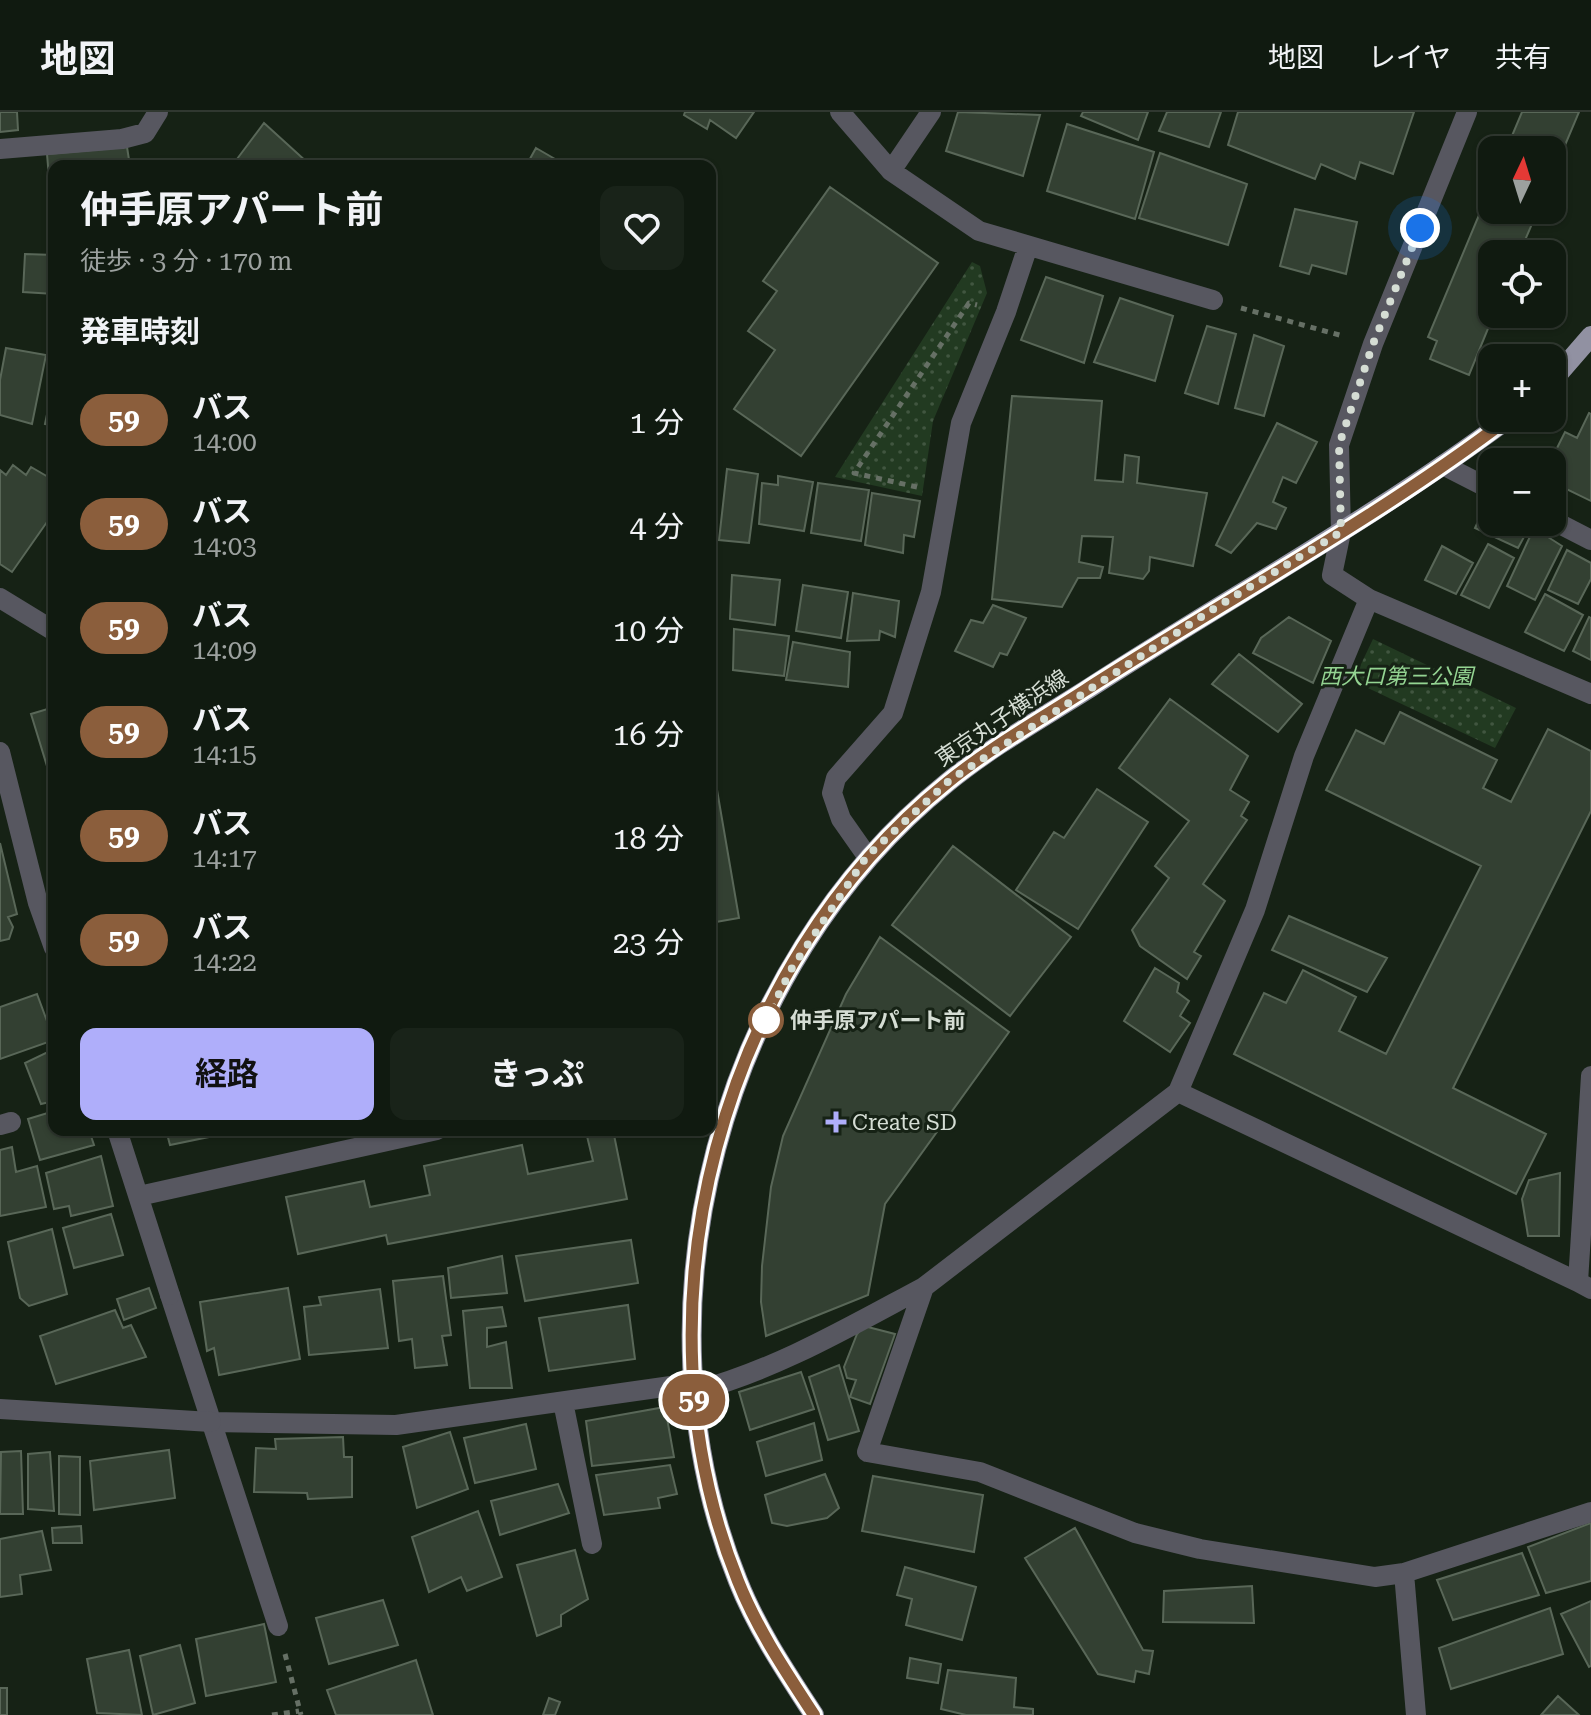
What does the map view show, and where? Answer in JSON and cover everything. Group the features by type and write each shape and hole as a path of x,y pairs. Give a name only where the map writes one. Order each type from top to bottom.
{"main road":[{"path":"1566,365 1591,336"},
{"name":"東京丸子横浜線","path":"716,1124 792,968 867,856 950,780 1187,626 1341,532 1489,432"},
{"name":"東京丸子横浜線","path":"713,1136 693,1263 692,1387 705,1470 738,1583 781,1665 814,1715"}],"street":[{"path":"0,149 122,139 145,133 158,112"},
{"path":"840,112 891,171 979,231 1213,300"},
{"path":"891,171 931,112"},
{"path":"1467,112 1373,344 1339,445 1341,532 1332,575 1369,599 1591,694"},
{"path":"867,856 841,819 832,793 836,778 893,713 931,592 961,423 1006,312 1028,246"},
{"path":"1443,465 1478,483"},
{"path":"1566,527 1591,540"},
{"path":"0,598 48,627"},
{"path":"0,1409 211,1422 396,1425 692,1387 741,1379 924,1287 1178,1092 1255,910 1304,756 1369,599"},
{"path":"0,752 48,931"},
{"path":"1178,1092 1585,1286 1591,1076"},
{"path":"119,1136 278,1626"},
{"path":"139,1196 410,1136"},
{"path":"924,1287 867,1452 980,1472 1135,1533 1200,1549 1375,1577 1404,1573 1591,1512"},
{"path":"563,1402 592,1544"},
{"path":"1404,1573 1416,1715"}],"path":[{"path":"1213,300 1373,344"},
{"path":"949,494 854,473 969,303 1006,312"},
{"path":"272,1715 300,1713 278,1626"}],"green space":[{"path":"972,262 980,266 987,293 933,421 922,496 835,477"},
{"name":"西大口第三公園","path":"1373,639 1516,708 1495,748 1353,681"}],"building":[{"path":"0,112 17,112 18,130 0,132"},
{"path":"685,112 754,112 736,138 710,120 707,129 684,115"},
{"path":"958,112 1040,115 1023,176 946,151"},
{"path":"1083,112 1148,112 1138,140 1081,116"},
{"path":"1167,112 1221,112 1209,147 1159,131"},
{"path":"1238,112 1414,112 1393,174 1360,162 1355,179 1321,164 1315,179 1228,145"},
{"path":"1522,112 1579,112 1566,143 1566,136 1512,136"},
{"path":"264,123 305,160 238,160"},
{"path":"1067,124 1154,152 1135,219 1047,191"},
{"path":"127,147 129,160 48,160 48,166 47,154"},
{"path":"536,148 557,160 529,160"},
{"path":"1160,153 1247,184 1228,245 1139,218"},
{"path":"830,187 938,263 801,456 734,409 775,350 748,331 777,291 763,281"},
{"path":"1295,209 1357,222 1346,274 1312,265 1309,274 1280,266"},
{"path":"1478,217 1478,224 1532,224 1525,240 1478,240 1478,328 1488,328 1482,344 1478,344 1478,353 1469,375 1430,359 1437,341 1428,337"},
{"path":"25,254 48,255 48,294 23,292"},
{"path":"1046,277 1103,296 1084,363 1021,340"},
{"path":"1120,298 1173,316 1155,381 1094,362"},
{"path":"1207,326 1236,334 1218,404 1185,393"},
{"path":"1254,335 1284,346 1264,416 1235,408"},
{"path":"6,348 46,355 32,424 0,415 0,380"},
{"path":"1012,396 1102,401 1095,480 1123,482 1125,455 1139,457 1137,483 1207,493 1193,566 1150,557 1149,571 1143,579 1109,573 1113,537 1082,536 1079,562 1103,567 1100,578 1078,578 1062,607 992,599"},
{"path":"1591,414 1591,501 1566,489 1566,448 1557,448 1565,432 1577,438"},
{"path":"1277,423 1317,442 1296,483 1283,477 1273,502 1286,508 1276,529 1257,523 1231,553 1216,545"},
{"path":"13,465 26,475 31,467 48,477 48,521 12,572 0,564 0,470 6,475"},
{"path":"727,469 758,474 749,543 719,540"},
{"path":"778,476 813,482 804,531 759,524 762,483 778,485"},
{"path":"818,483 869,490 861,541 811,533"},
{"path":"872,493 920,501 914,537 904,535 903,553 865,545"},
{"path":"1492,536 1524,536 1518,548"},
{"path":"1530,536 1546,536 1562,546 1535,600 1507,586"},
{"path":"1488,544 1514,558 1489,608 1461,595"},
{"path":"1442,546 1473,563 1456,594 1425,580"},
{"path":"1567,550 1591,563 1591,579 1578,604 1548,590"},
{"path":"732,575 780,580 775,625 730,619"},
{"path":"803,585 848,592 841,638 796,631"},
{"path":"853,593 899,601 895,637 880,631 879,640 847,641"},
{"path":"1545,594 1583,615 1564,651 1525,632"},
{"path":"993,605 1026,618 1007,655 1000,653 993,667 955,651 971,620 983,623"},
{"path":"1289,617 1331,641 1313,683 1253,653 1261,638"},
{"path":"1591,618 1591,660 1573,651"},
{"path":"734,629 789,636 784,676 733,670"},
{"path":"793,642 850,652 848,687 786,680"},
{"path":"1239,654 1302,704 1278,732 1212,684"},
{"path":"1170,699 1248,756 1230,790 1249,802 1241,816 1247,820 1203,884 1225,901 1194,952 1201,956 1187,979 1140,946 1132,930 1169,878 1155,866 1189,821 1119,768"},
{"path":"48,709 48,769 31,714"},
{"path":"1400,712 1497,760 1483,788 1511,802 1548,729 1591,751 1591,811 1453,1088 1546,1134 1516,1194 1234,1054 1264,993 1286,1003 1303,970 1356,997 1339,1031 1386,1054 1481,866 1326,790 1356,730 1384,744"},
{"path":"716,784 739,918 716,922"},
{"path":"1097,789 1148,822 1078,929 1016,890 1054,832 1064,838"},
{"path":"0,843 17,914 8,917 13,927 9,939 0,941"},
{"path":"953,846 1071,937 1010,1016 892,925"},
{"path":"1289,916 1387,958 1367,992 1272,950"},
{"path":"880,937 1009,1032 885,1204 868,1295 766,1336 761,1302 762,1266 771,1187 783,1136 846,994"},
{"path":"1155,968 1179,983 1177,992 1189,1001 1180,1016 1190,1023 1170,1052 1124,1021"},
{"path":"37,994 48,1024 48,1042 0,1059 0,1007"},
{"path":"48,1052 48,1102 41,1104 25,1063"},
{"path":"48,1113 48,1136 91,1136 94,1145 40,1160 28,1119"},
{"path":"168,1136 214,1136 170,1145"},
{"path":"587,1136 614,1136 627,1199 388,1244 386,1235 298,1254 286,1197 364,1181 370,1207 430,1195 424,1166 522,1145 528,1174 593,1161"},
{"path":"12,1147 16,1172 37,1166 46,1207 0,1216 0,1150"},
{"path":"101,1156 113,1206 71,1216 69,1206 54,1209 46,1173"},
{"path":"1560,1173 1559,1236 1528,1236 1522,1199 1529,1180"},
{"path":"111,1214 123,1255 74,1268 63,1228"},
{"path":"52,1229 67,1294 29,1306 20,1298 8,1242"},
{"path":"631,1240 638,1283 525,1301 516,1256"},
{"path":"502,1256 507,1293 451,1298 448,1268"},
{"path":"443,1276 451,1335 442,1336 447,1365 415,1368 412,1339 399,1341 393,1281"},
{"path":"149,1288 156,1308 124,1320 117,1299"},
{"path":"288,1288 300,1359 219,1375 214,1348 207,1351 200,1302"},
{"path":"380,1289 388,1348 309,1355 304,1307 321,1305 319,1297"},
{"path":"628,1305 635,1359 549,1371 539,1318"},
{"path":"502,1307 506,1326 487,1328 487,1347 506,1342 512,1388 470,1388 463,1311"},
{"path":"115,1310 123,1328 131,1325 146,1357 56,1384 40,1336"},
{"path":"864,1326 895,1334 870,1404 850,1397 856,1380 847,1378 844,1367 857,1334"},
{"path":"839,1365 859,1431 828,1440 809,1377"},
{"path":"801,1372 814,1409 750,1430 739,1392"},
{"path":"665,1407 674,1457 592,1466 586,1421"},
{"path":"814,1423 822,1460 766,1476 757,1442"},
{"path":"526,1424 536,1469 475,1483 464,1438"},
{"path":"450,1432 468,1489 417,1508 403,1447"},
{"path":"343,1437 344,1457 352,1457 352,1497 308,1499 307,1493 254,1492 256,1448 276,1449 275,1439"},
{"path":"169,1450 175,1498 94,1510 90,1461"},
{"path":"21,1451 23,1514 0,1514 1,1452"},
{"path":"50,1452 54,1511 28,1509 28,1454"},
{"path":"59,1456 80,1457 80,1515 59,1514"},
{"path":"670,1465 677,1494 658,1498 660,1508 604,1515 596,1475"},
{"path":"825,1474 839,1508 827,1518 787,1526 772,1523 765,1495"},
{"path":"873,1476 983,1495 974,1552 862,1531"},
{"path":"558,1484 569,1513 500,1535 491,1501"},
{"path":"478,1511 502,1577 467,1591 461,1577 429,1592 412,1537"},
{"path":"1591,1523 1591,1581 1546,1593 1528,1547"},
{"path":"81,1526 82,1543 53,1543 52,1528"},
{"path":"1075,1528 1143,1650 1153,1651 1149,1674 1136,1671 1134,1682 1098,1674 1025,1558"},
{"path":"42,1531 51,1570 20,1575 22,1594 0,1597 0,1539"},
{"path":"575,1550 588,1599 561,1615 561,1626 537,1636 517,1565"},
{"path":"1522,1553 1539,1595 1453,1620 1437,1580"},
{"path":"905,1567 976,1587 962,1640 906,1625 912,1599 897,1595"},
{"path":"1252,1586 1254,1623 1163,1622 1164,1591"},
{"path":"383,1600 398,1645 329,1664 316,1618"},
{"path":"1591,1601 1591,1666 1589,1667 1561,1614"},
{"path":"1550,1608 1563,1654 1451,1689 1439,1648"},
{"path":"264,1624 276,1682 206,1696 196,1639"},
{"path":"180,1645 195,1703 153,1715 140,1656"},
{"path":"129,1650 142,1715 97,1713 87,1659"},
{"path":"910,1658 941,1664 938,1683 907,1678"},
{"path":"416,1660 433,1715 336,1715 327,1690"},
{"path":"948,1670 1016,1678 1014,1707 1033,1709 1033,1715 966,1715 941,1709"},
{"path":"0,1688 7,1688 7,1715 0,1715"},
{"path":"1558,1696 1579,1715 1541,1715"},
{"path":"549,1698 560,1702 555,1715 543,1715"}],"bus line":[{"name":"59","path":"814,1715 781,1665 752,1612 728,1556 705,1470 692,1383 693,1263 719,1128 758,1036 792,968 867,856 950,780 1215,608 1341,532 1491,432"}],"place":[{"name":"仲手原アパート前","path":"766,1020"},
{"name":"Create SD","path":"836,1122"}],"route":[{"path":"766,1020 792,968 867,856 950,780 1215,608 1341,532 1337,480 1339,445 1373,344 1420,228"}]}
